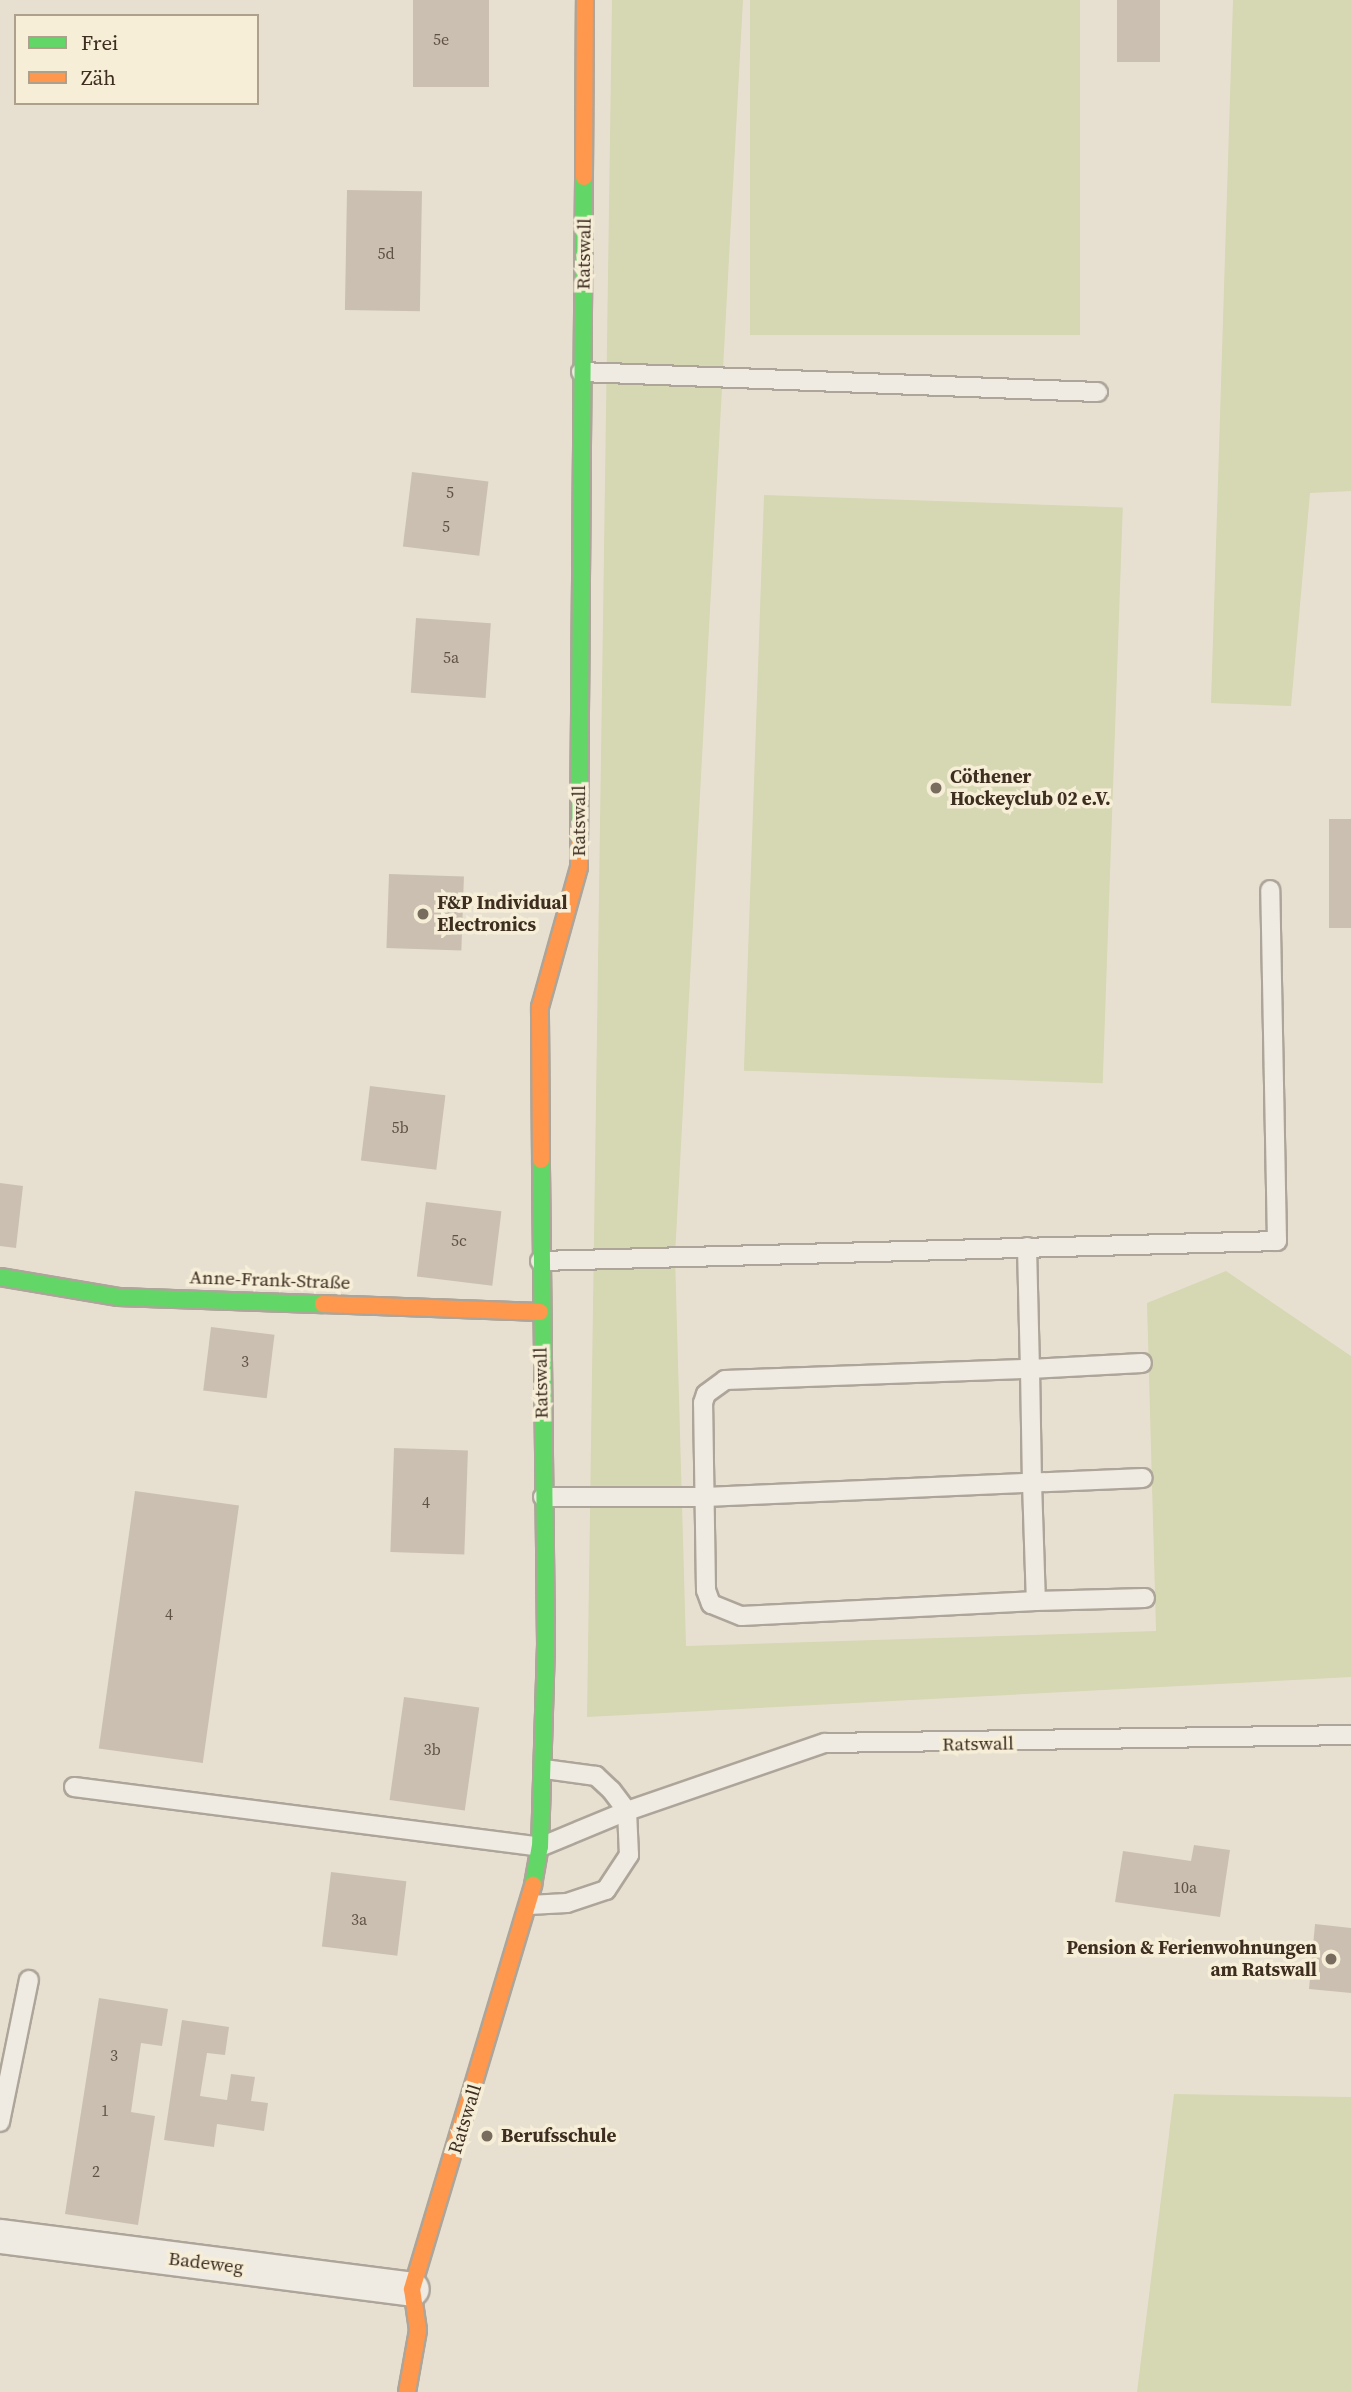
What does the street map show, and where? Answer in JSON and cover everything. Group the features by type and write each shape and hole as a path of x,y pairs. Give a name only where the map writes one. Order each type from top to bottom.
{"street":[{"name":"Ratswall","path":"407,2392 418,2330 412,2289 529,1905 540,1847 545,1769 540,1007 579,867 585,0"},
{"name":"Anne-Frank-Straße","path":"0,1277 118,1297 540,1312"},
{"name":"Badeweg","path":"0,2236 412,2289"}],"lane":[{"path":"581,372 1098,392"},
{"path":"540,1261 1277,1241 1270,890"},
{"path":"1027,1247 1036,1601"},
{"path":"1142,1363 725,1380 706,1394 704,1403 706,1590 711,1604 724,1613 1145,1598"},
{"path":"543,1497 705,1497 1143,1478"},
{"name":"Ratswall","path":"540,1847 627,1811 825,1743 1351,1735"},
{"path":"529,1905 567,1903 606,1890 629,1855 627,1811 596,1776 545,1769"},
{"path":"74,1787 540,1847"},
{"path":"0,2122 29,1980"}],"green space":[{"path":"612,0 743,0 675,1256 686,1646 1156,1631 1147,1303 1226,1271 1351,1356 1351,1677 587,1717"},
{"path":"750,0 1080,0 1080,335 750,335"},
{"path":"1233,0 1351,0 1351,491 1310,493 1291,706 1211,703"},
{"name":"Cöthener Hockeyclub 02 e.V.","path":"764,495 1123,508 1103,1083 744,1071"},
{"path":"1174,2094 1351,2097 1351,2392 1137,2392"}],"building":[{"path":"413,0 489,0 489,87 413,87"},
{"path":"1117,0 1160,0 1160,62 1117,62"},
{"path":"347,190 422,191 420,311 345,310"},
{"path":"412,472 488,481 479,556 403,546"},
{"path":"416,618 491,623 486,698 411,693"},
{"path":"1329,819 1351,819 1351,928 1329,928"},
{"path":"389,874 464,877 461,951 386,948"},
{"path":"370,1086 445,1095 436,1170 361,1160"},
{"path":"0,1183 23,1186 16,1248 0,1246"},
{"path":"426,1202 501,1211 492,1286 417,1276"},
{"path":"211,1327 275,1335 267,1398 203,1391"},
{"path":"394,1448 468,1451 464,1555 390,1552"},
{"path":"135,1491 239,1506 203,1763 99,1748"},
{"path":"404,1697 479,1708 465,1811 390,1800"},
{"path":"1194,1845 1230,1850 1220,1917 1115,1902 1123,1851 1191,1861"},
{"path":"331,1872 406,1881 397,1956 322,1946"},
{"name":"Pension & Ferienwohnungen am Ratswall","path":"1315,1924 1351,1928 1351,1993 1309,1989"},
{"path":"99,1998 168,2009 162,2046 141,2043 131,2112 155,2116 138,2225 65,2214"},
{"path":"182,2020 229,2027 225,2055 207,2053 200,2096 227,2100 231,2074 255,2077 251,2101 268,2103 264,2131 217,2124 214,2147 164,2140"}],"traffic: fast":[{"path":"579,846 584,177"},
{"path":"533,1885 540,1847 546,1644 541,1160"},
{"path":"0,1277 118,1297 323,1304"}],"traffic: slow":[{"path":"584,177 585,0"},
{"path":"541,1160 540,1007 579,867 579,846"},
{"path":"323,1304 540,1312"},
{"path":"407,2392 418,2330 412,2289 533,1885"}],"place":[{"name":"Cöthener Hockeyclub 02 e.V.","path":"936,788"},
{"name":"F&P Individual Electronics","path":"423,914"},
{"name":"Pension & Ferienwohnungen am Ratswall","path":"1331,1959"},
{"name":"Berufsschule","path":"487,2136"}]}
